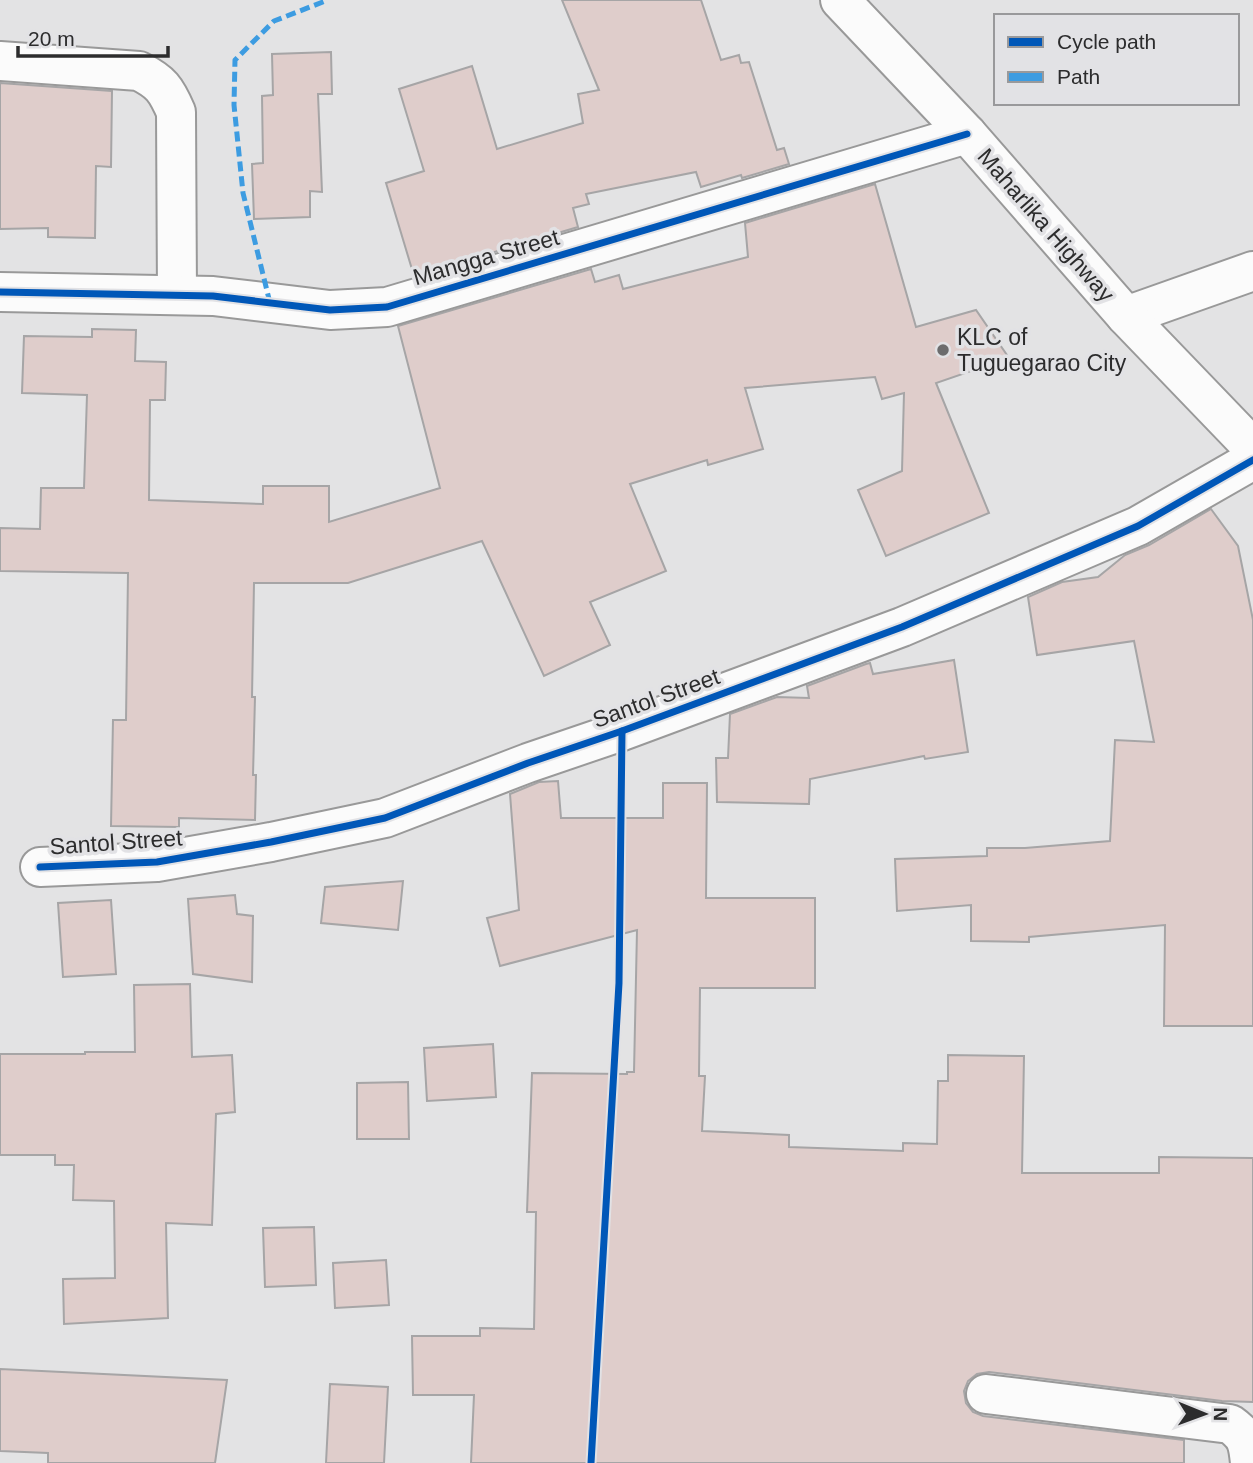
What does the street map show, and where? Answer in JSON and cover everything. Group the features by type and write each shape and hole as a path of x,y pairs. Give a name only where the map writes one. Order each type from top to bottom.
{"street":[{"name":"Maharlika Highway","path":"840,0 967,134 1126,316 1253,448"},
{"path":"0,61 139,71 155,79 168,94 176,112 177,295"},
{"name":"Mangga Street","path":"0,292 213,296 330,310 387,307 967,134"},
{"path":"1126,316 1253,271"},
{"name":"Santol Street","path":"40,867 157,862 385,818 902,627 1138,526 1253,460"},
{"path":"986,1394 1230,1424 1241,1432 1247,1444 1250,1463"}],"building":[{"path":"562,0 701,0 721,60 739,55 741,63 749,62 777,150 784,148 789,164 701,187 696,172 586,194 589,204 573,208 578,227 414,276 386,183 424,171 399,89 472,66 497,149 583,123 578,94 599,90"},
{"path":"331,52 332,94 318,94 322,192 310,191 310,217 254,219 252,164 263,163 262,96 273,95 272,54"},
{"path":"0,83 112,91 111,167 96,166 95,238 48,237 48,228 0,229"},
{"path":"875,184 916,327 976,310 1009,358 936,383 989,513 886,556 858,490 902,471 904,393 882,399 875,377 745,388 763,449 708,465 707,460 630,484 666,571 590,602 610,645 544,676 482,541 348,583 254,583 252,697 255,697 255,820 179,818 179,827 111,826 113,720 126,720 128,573 0,571 0,528 40,529 41,488 84,488 87,395 22,393 24,336 92,337 92,329 136,330 135,361 166,362 165,400 150,400 149,500 263,504 263,486 329,486 329,522 440,488 398,326 591,269 595,282 619,275 623,289 748,257 745,223"},
{"path":"1211,509 1238,546 1253,620 1253,1026 1164,1026 1165,925 1029,937 1029,942 971,941 971,905 897,911 895,859 987,856 987,848 1025,848 1110,841 1115,740 1154,742 1134,641 1037,655 1028,597 1062,582 1098,577 1125,555 1149,545"},
{"path":"954,660 968,752 925,759 924,756 810,779 809,804 717,802 716,758 728,758 730,714 777,697 809,698 807,686 870,663 873,674"},
{"path":"558,781 561,818 663,818 663,783 707,783 706,898 815,898 815,988 700,988 699,1076 705,1076 702,1131 789,1135 789,1147 903,1151 903,1143 937,1144 938,1081 948,1081 948,1055 1024,1056 1022,1173 1159,1173 1159,1157 1253,1158 1253,1402 1222,1401 989,1372 977,1374 968,1381 964,1391 966,1403 973,1412 983,1416 1184,1440 1184,1463 471,1463 474,1395 413,1395 412,1336 480,1336 480,1328 534,1329 536,1212 527,1212 532,1073 634,1072 637,930 500,966 487,918 519,910 510,794 539,782"},
{"path":"403,881 398,930 321,923 325,887"},
{"path":"235,895 237,914 253,916 252,982 193,974 188,899"},
{"path":"111,900 116,974 63,977 58,903"},
{"path":"190,984 192,1057 232,1055 235,1112 216,1114 212,1225 166,1223 168,1318 64,1324 63,1279 115,1278 114,1201 73,1200 74,1165 55,1165 55,1155 0,1155 0,1054 135,1052 134,985"},
{"path":"493,1044 496,1097 427,1101 424,1048"},
{"path":"408,1082 409,1139 357,1139 357,1083"},
{"path":"314,1227 316,1285 265,1287 263,1228"},
{"path":"386,1260 389,1305 335,1308 333,1263"},
{"path":"0,1369 227,1380 215,1463 48,1463 48,1453 0,1451"},
{"path":"330,1384 388,1387 384,1463 326,1463"}],"marked path":[{"path":"270,303 243,193 234,105 235,60 274,21 328,0"}],"cycle path":[{"path":"0,292 213,296 330,310 387,307 967,134"},
{"path":"40,867 157,862 385,818 902,627 1138,526 1253,460"},
{"path":"591,1463 619,983 622,731"}],"place":[{"name":"KLC of Tuguegarao City","path":"943,350"}]}
